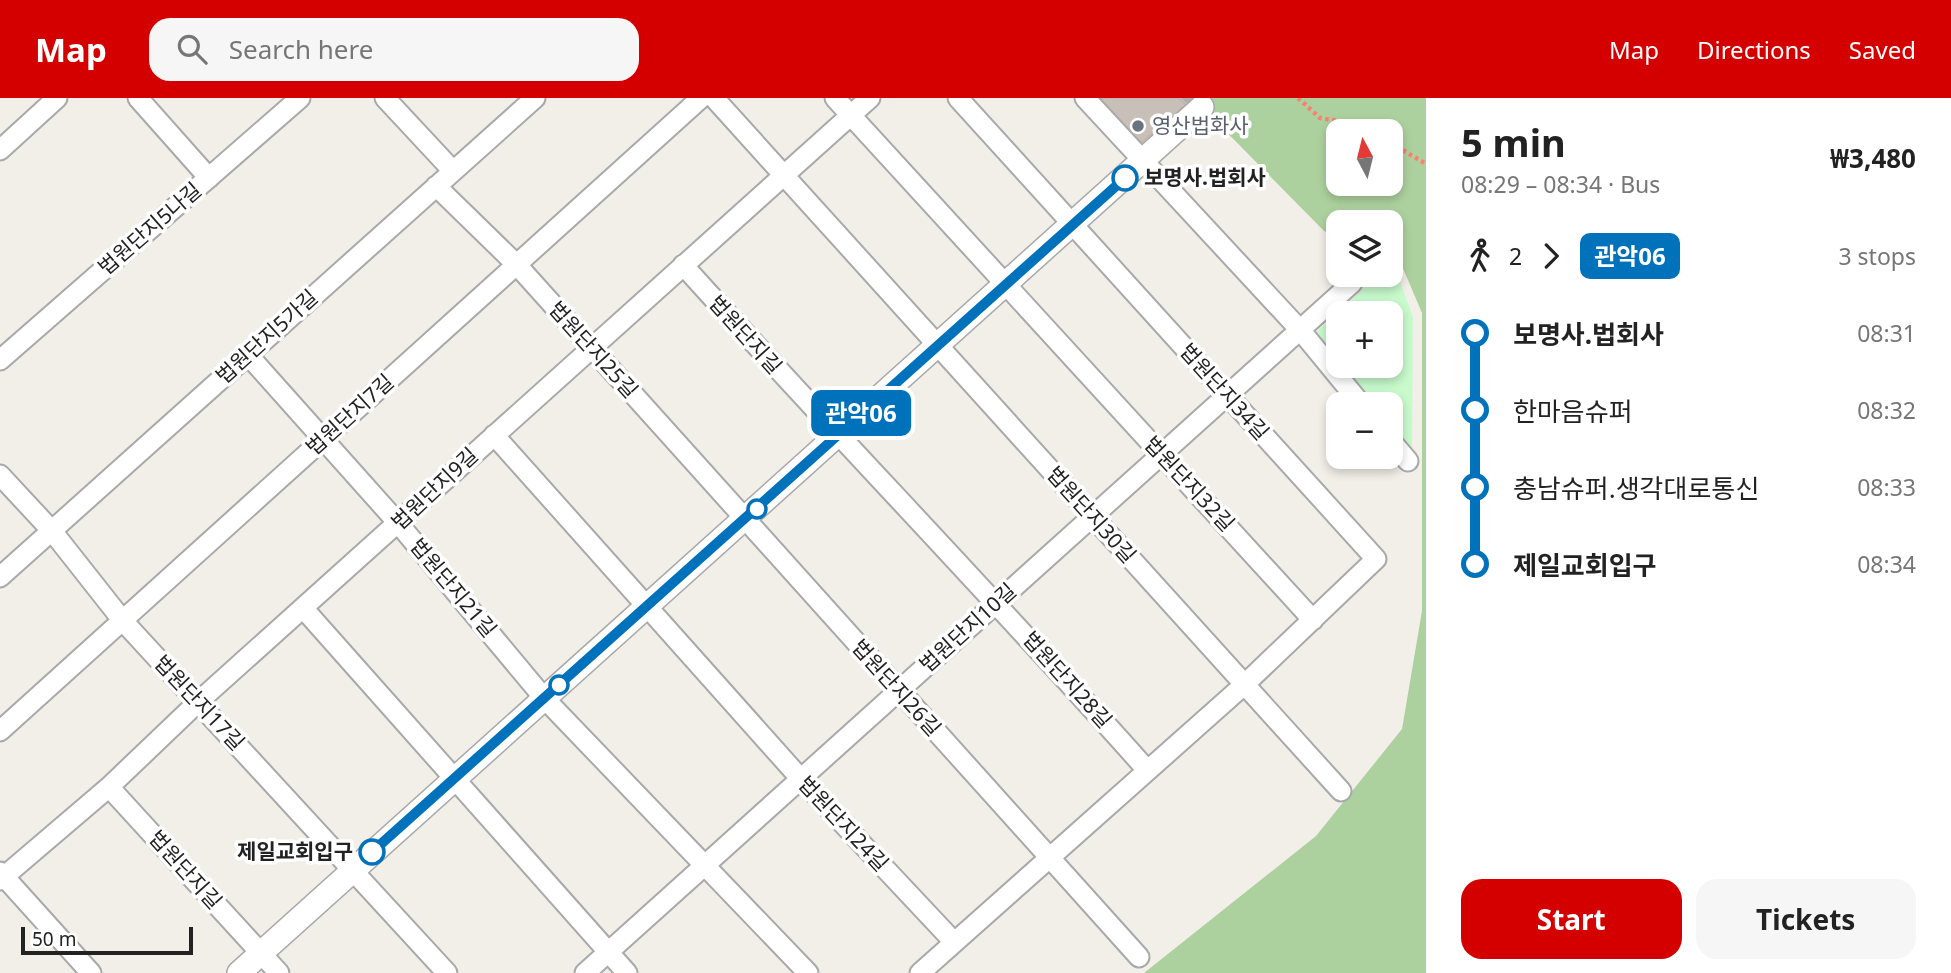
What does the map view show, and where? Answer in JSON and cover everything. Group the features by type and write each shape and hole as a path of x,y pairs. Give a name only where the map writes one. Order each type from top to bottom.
{"street":[{"path":"0,150 57,98"},
{"path":"138,98 209,177"},
{"name":"법원단지5나길","path":"0,360 300,98"},
{"path":"384,98 453,171"},
{"name":"법원단지5가길","path":"0,577 535,98"},
{"name":"법원단지7길","path":"0,731 701,98"},
{"name":"법원단지30길","path":"714,98 1341,791"},
{"name":"법원단지32길","path":"835,98 1313,620"},
{"name":"법원단지9길","path":"1,876 109,787 198,702 870,98"},
{"name":"법원단지34길","path":"958,98 1376,559 1313,620"},
{"path":"1085,98 1301,331 1351,392"},
{"path":"239,973 1073,225 1205,102"},
{"name":"법원단지25길","path":"436,186 517,265 745,520"},
{"name":"법원단지길","path":"683,265 836,435"},
{"name":"법원단지10길","path":"585,973 1348,287"},
{"name":"법원단지21길","path":"248,355 398,523 544,698 708,865 808,973"},
{"path":"494,435 645,607"},
{"name":"법원단지28길","path":"836,435 997,602 1147,770"},
{"path":"1403,455 1408,461"},
{"path":"0,475 52,531"},
{"name":"법원단지26길","path":"745,520 898,692 1050,855 1139,957"},
{"name":"법원단지17길","path":"52,531 123,621 447,973"},
{"name":"법원단지24길","path":"645,607 954,942"},
{"path":"303,608 627,973"},
{"path":"920,973 1245,684 1313,620"},
{"name":"법원단지길","path":"109,787 279,973"},
{"path":"1,876 91,973"}],"path":[{"path":"1298,98 1320,118 1326,119"},
{"path":"1404,150 1426,163"}],"green space":[{"path":"1193,98 1426,98 1426,973 1144,973 1316,836 1402,729 1422,611 1422,313 1403,268 1403,210 1326,210 1326,232"},
{"path":"1365,287 1402,287 1413,317 1412,460 1403,449 1403,392 1356,392 1345,378 1403,378 1403,301 1350,301"},
{"path":"1326,323 1326,355 1311,337"}],"building":[{"name":"영산법화사","path":"1092,98 1179,98 1186,105 1135,148"}],"bus line":[{"name":"관악06","path":"372,852 1125,178"}],"place":[{"name":"영산법화사","path":"1138,126"},
{"name":"보명사.법회사","path":"1125,178"},
{"name":"제일교회입구","path":"372,852"}]}
